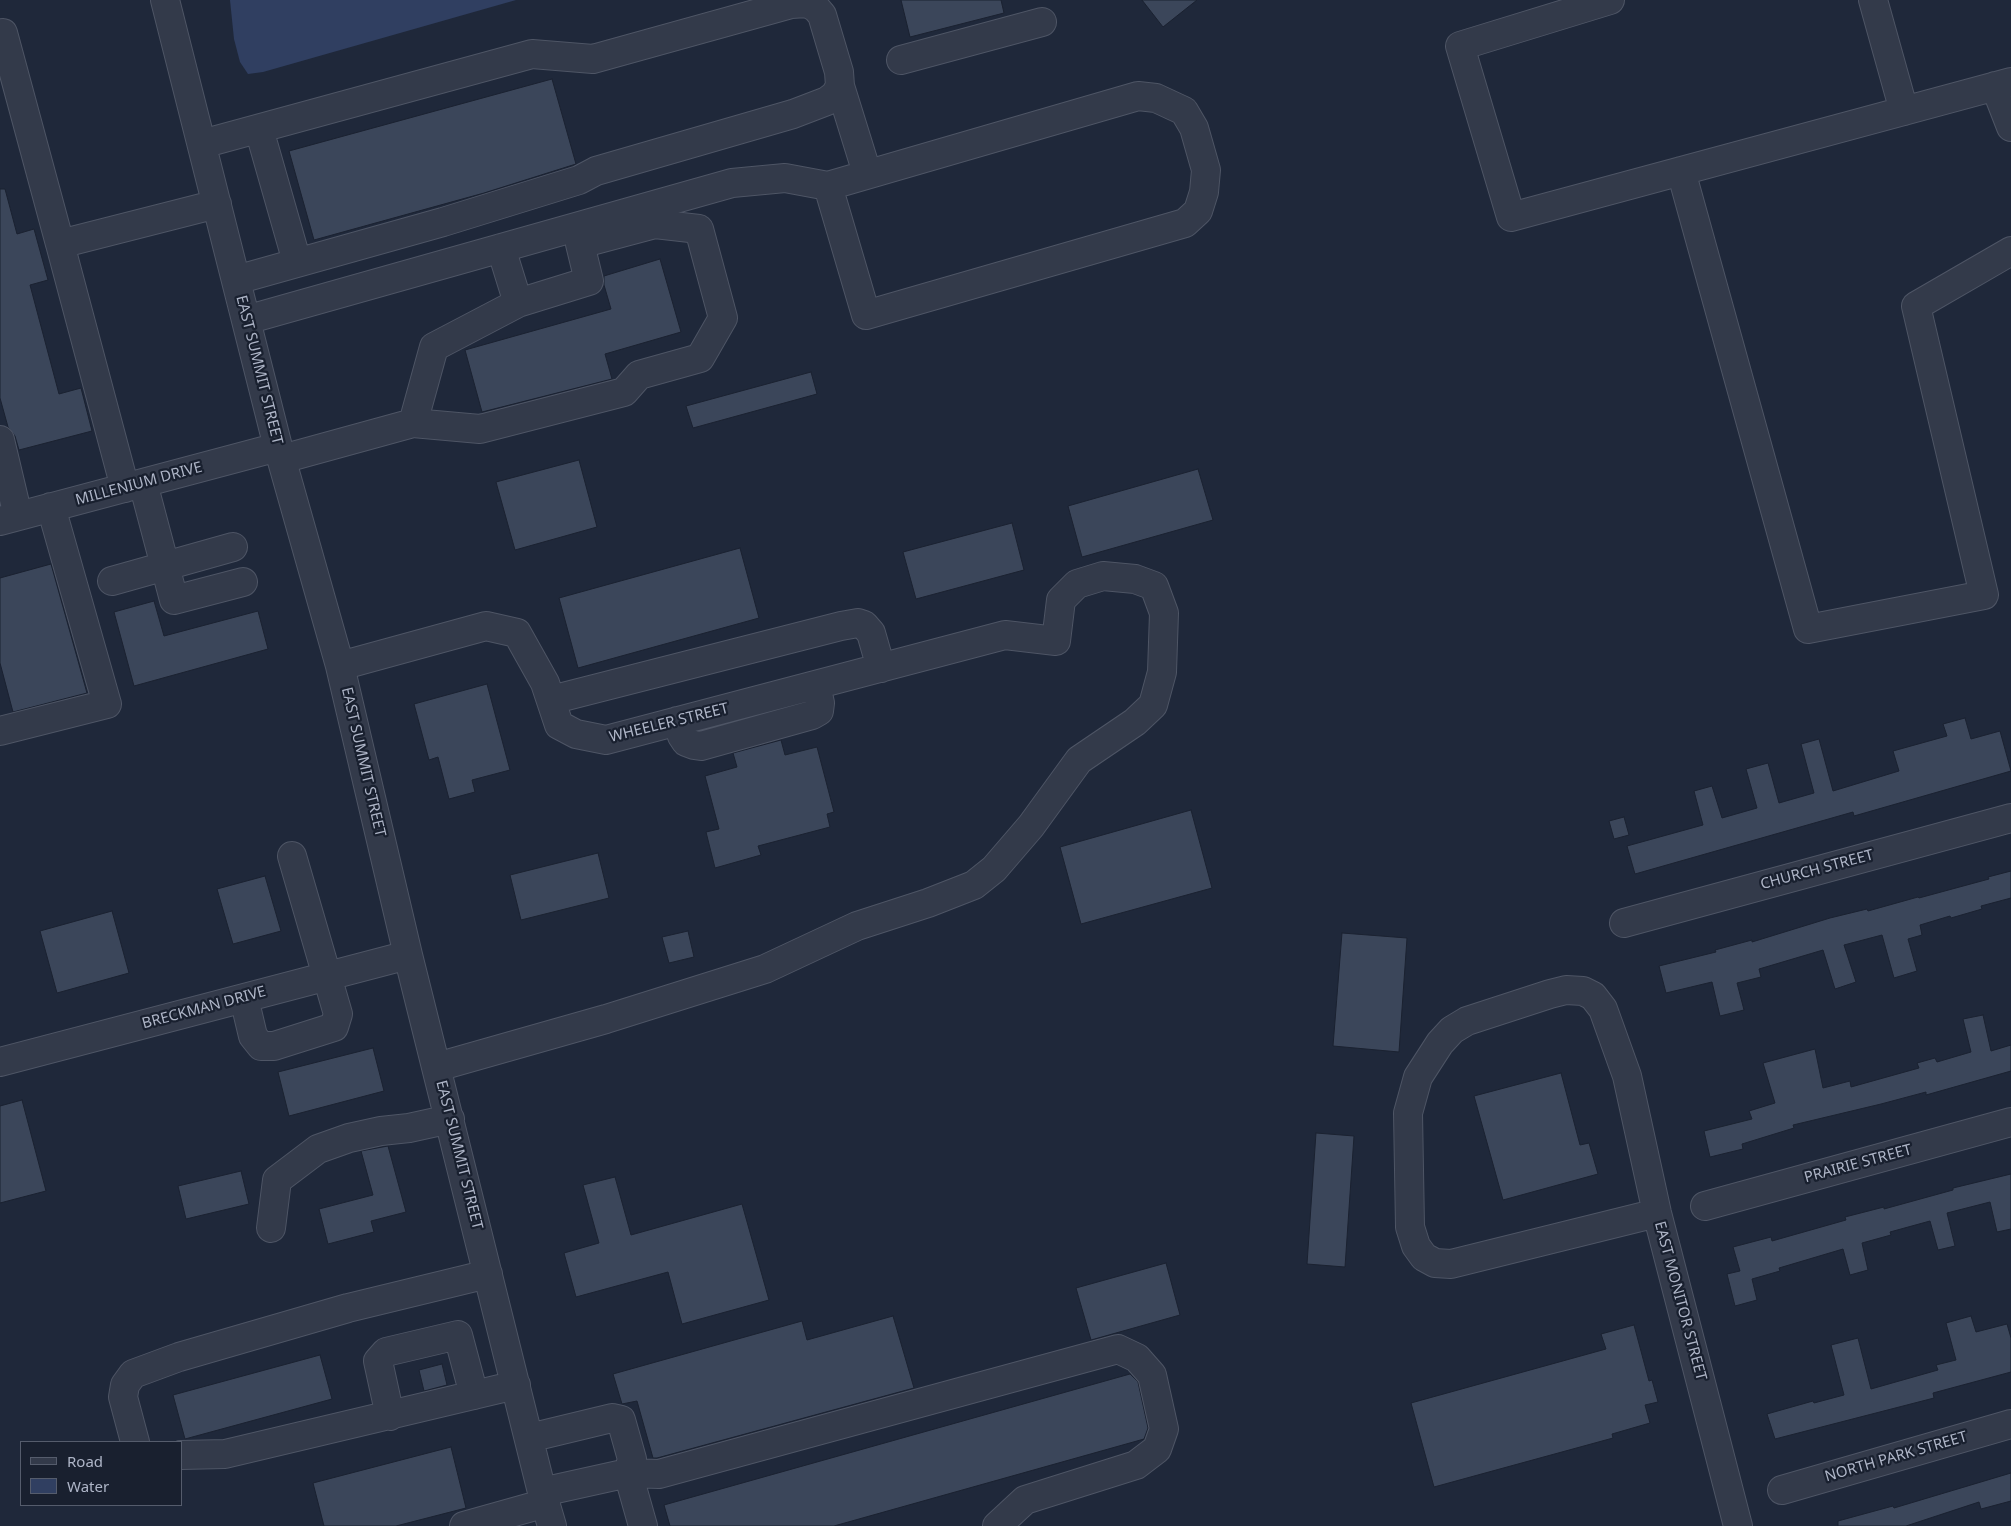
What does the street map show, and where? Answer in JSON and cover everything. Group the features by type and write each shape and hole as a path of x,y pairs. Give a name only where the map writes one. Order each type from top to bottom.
{"street":[{"name":"EAST SUMMIT STREET","path":"165,0 280,453 340,666 408,955 546,1507"},
{"path":"1610,0 1460,46 1511,217 2003,84 2011,127"},
{"path":"1873,0 1904,111"},
{"path":"202,144 532,54 593,59 791,4 807,3 822,14 839,72 840,86 867,173"},
{"path":"901,60 1042,22"},
{"path":"0,34 4,33 60,244 134,485 166,567 174,600 243,582"},
{"path":"236,280 442,222 579,180 596,171 793,114 827,101 835,95 840,86"},
{"path":"577,235 732,183 785,178 828,186 867,173 1138,96 1156,98 1184,111 1194,128 1206,170 1204,192 1198,210 1185,223 866,315 828,186"},
{"path":"259,129 297,262"},
{"path":"1681,171 1808,629 1984,595 1916,306 2011,250"},
{"path":"60,244 217,204"},
{"path":"246,320 501,248 577,235 655,224 699,229 723,318 700,358 639,375 624,392 480,429 412,423 434,347 518,303 589,282 577,235"},
{"path":"501,248 518,303"},
{"name":"MILLENIUM DRIVE","path":"9,518 134,485 412,423"},
{"path":"0,440 9,518"},
{"path":"0,731 106,704 51,507"},
{"path":"112,581 233,547"},
{"name":"WHEELER STREET","path":"340,666 486,626 517,633 545,683 559,725 576,734 606,740 1005,635 1056,641 1061,600 1077,584 1103,576 1135,579 1154,586 1164,613 1162,672 1153,704 1135,722 1079,760 1031,826 994,868 974,885 928,904 857,926 765,969 606,1019 437,1066"},
{"path":"551,700 858,623 864,625 870,633 880,668"},
{"name":"CHURCH STREET","path":"1624,924 2011,818"},
{"path":"244,998 253,1036 261,1046 274,1046 334,1027 338,1014 292,856"},
{"name":"BRECKMAN DRIVE","path":"0,1062 408,955"},
{"name":"EAST MONITOR STREET","path":"1657,1213 1450,1264 1435,1263 1424,1257 1416,1246 1410,1227 1408,1113 1418,1077 1440,1043 1452,1030 1467,1021 1566,990 1583,991 1594,996 1602,1008 1627,1076 1657,1213 1738,1526"},
{"path":"271,1228 277,1180 318,1149 349,1138 450,1120"},
{"name":"PRAIRIE STREET","path":"1705,1206 2011,1122"},
{"path":"134,1441 123,1397 125,1385 133,1374 178,1357 348,1308 488,1274"},
{"path":"390,1416 378,1361 386,1352 500,1322"},
{"path":"458,1334 474,1395"},
{"path":"464,1526 546,1507 628,1473 659,1474 1118,1349 1137,1358 1152,1375 1164,1429 1157,1449 1136,1465 1025,1500 997,1526"},
{"path":"182,1455 225,1454 516,1385"},
{"path":"529,1438 612,1418 621,1420 632,1459 628,1473 643,1526"},
{"name":"NORTH PARK STREET","path":"1782,1490 2011,1424"}],"water":[{"path":"230,0 516,0 263,72 248,74 240,62 234,39"}],"building":[{"path":"901,0 1001,0 1004,13 910,37"},
{"path":"1142,0 1197,0 1163,27"},
{"path":"552,79 576,164 484,193 314,240 289,151"},
{"path":"0,189 5,189 17,234 34,229 48,280 30,285 59,394 81,388 92,431 19,450 15,436 8,427 0,398"},
{"path":"660,259 681,332 605,354 612,379 482,412 465,350 611,309 604,285 604,276"},
{"path":"811,372 817,394 693,428 686,406"},
{"path":"579,460 597,527 515,550 496,482"},
{"path":"1198,469 1213,520 1082,557 1068,506"},
{"path":"1012,523 1024,570 916,599 903,552"},
{"path":"740,548 759,618 578,668 559,598"},
{"path":"51,564 87,693 13,712 0,663 0,578"},
{"path":"154,601 164,636 258,611 268,649 134,686 114,612"},
{"path":"487,684 510,770 472,780 475,792 449,799 438,757 429,760 414,704"},
{"path":"1965,718 1971,739 2000,731 2011,771 1854,816 1853,812 1635,874 1627,846 1703,825 1694,791 1712,786 1722,818 1757,808 1746,769 1768,763 1779,803 1814,793 1801,744 1819,739 1833,791 1899,771 1893,751 1947,736 1943,724"},
{"path":"781,740 785,755 817,747 834,812 827,814 830,827 758,846 761,855 715,868 706,832 719,829 705,776 737,767 733,753"},
{"path":"1191,810 1212,888 1081,924 1060,847"},
{"path":"1624,817 1629,835 1614,839 1609,821"},
{"path":"598,853 609,898 521,920 510,875"},
{"path":"2011,871 2011,898 1981,906 1982,909 1920,925 1922,935 1908,939 1917,971 1894,978 1882,935 1844,945 1856,982 1835,989 1823,950 1759,969 1761,977 1737,983 1744,1010 1720,1016 1712,982 1666,993 1659,966 1716,952 1715,950 1752,940 1752,942 1830,918 1867,909 1868,911 1919,898"},
{"path":"265,876 281,931 233,944 217,889"},
{"path":"112,911 129,973 57,993 40,931"},
{"path":"688,931 694,957 669,963 662,937"},
{"path":"1342,933 1407,938 1399,1052 1333,1046"},
{"path":"1983,1015 1991,1051 2011,1045 2011,1071 1926,1095 1926,1092 1793,1125 1794,1128 1742,1144 1743,1149 1710,1157 1704,1131 1752,1119 1749,1111 1775,1103 1763,1063 1815,1049 1823,1088 1850,1081 1851,1087 1919,1068 1917,1063 1935,1058 1937,1062 1971,1052 1963,1019"},
{"path":"373,1048 384,1091 289,1116 278,1072"},
{"path":"1561,1073 1580,1145 1589,1143 1598,1174 1503,1200 1474,1096"},
{"path":"22,1100 46,1191 0,1203 0,1106"},
{"path":"1316,1133 1354,1136 1345,1267 1307,1264"},
{"path":"388,1146 406,1212 371,1221 374,1232 328,1244 319,1209 373,1195 361,1151"},
{"path":"241,1171 249,1204 186,1219 178,1186"},
{"path":"2011,1174 2011,1229 1997,1232 1990,1202 1947,1213 1955,1246 1938,1250 1930,1221 1890,1232 1891,1235 1862,1243 1868,1270 1850,1275 1843,1249 1779,1268 1780,1271 1752,1279 1757,1300 1735,1306 1727,1274 1740,1271 1733,1247 1771,1237 1772,1241 1846,1220 1845,1217 1884,1207 1884,1209 1953,1190 1953,1188"},
{"path":"615,1177 631,1235 742,1204 769,1300 682,1324 668,1272 576,1297 564,1253 599,1243 583,1185"},
{"path":"1166,1263 1180,1315 1091,1340 1076,1288"},
{"path":"893,1316 914,1388 657,1458 653,1458 637,1401 622,1404 613,1374 802,1321 807,1340"},
{"path":"1971,1316 1976,1332 2007,1324 2011,1338 2011,1372 1933,1393 1934,1398 1775,1439 1767,1414 1813,1401 1814,1403 1844,1395 1831,1345 1858,1338 1871,1389 1938,1370 1936,1365 1956,1360 1946,1323"},
{"path":"1634,1325 1649,1381 1652,1380 1658,1402 1645,1405 1650,1423 1612,1434 1613,1438 1434,1487 1411,1403 1606,1349 1601,1334"},
{"path":"320,1355 332,1399 185,1439 173,1395"},
{"path":"442,1364 447,1385 424,1391 419,1370"},
{"path":"1130,1374 1138,1382 1148,1428 1144,1439 834,1526 670,1526 664,1505"},
{"path":"451,1447 466,1508 396,1526 324,1526 313,1483"},
{"path":"2011,1473 2011,1501 1981,1509 1979,1502 1906,1526 1838,1526 1838,1521 1893,1506 1894,1508"}]}
